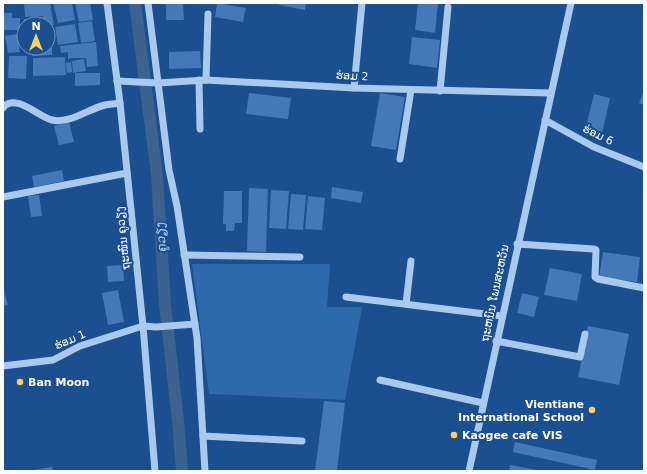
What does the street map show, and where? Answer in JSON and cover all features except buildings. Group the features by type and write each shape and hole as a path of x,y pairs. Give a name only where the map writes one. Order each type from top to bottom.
{"street":[{"name":"ຖະໜົນ ຄູວຽງ","path":"107,3 128,173 155,471"},
{"path":"148,3 156,82 177,206 192,324 197,338 205,471"},
{"path":"354,88 362,3"},
{"name":"ຖະຫນົນ ໂພນສະຫວັນ","path":"469,471 496,340 570,3"},
{"path":"440,91 448,7"},
{"path":"200,129 202,80 208,14"},
{"name":"ຮ່ອມ 2","path":"117,81 156,82 202,80 354,88 550,93"},
{"path":"400,160 411,90"},
{"path":"3,108 10,103 17,102 52,120 67,119 104,105 120,103"},
{"name":"ຮ່ອມ 6","path":"545,120 594,147 644,167"},
{"path":"3,197 128,173"},
{"path":"517,244 594,249 596,250 595,277 598,279 644,288"},
{"path":"184,255 300,257"},
{"path":"406,304 411,261"},
{"path":"346,297 502,316"},
{"path":"143,326 156,327 192,324"},
{"name":"ຮ່ອມ 1","path":"3,366 53,360 80,346 143,326"},
{"path":"496,340 580,357 585,334"},
{"path":"380,380 483,403"},
{"path":"203,436 302,441"}],"shaded area":[{"path":"192,264 330,264 327,307 362,307 345,400 209,394"}],"waterway":[{"name":"ຄູວຽງ","path":"135,3 157,175 165,304 182,471"}],"place":[{"name":"Ban Moon","path":"20,382"},
{"name":"Vientiane International School","path":"592,410"},
{"name":"Kaogee cafe VIS","path":"454,435"}]}
